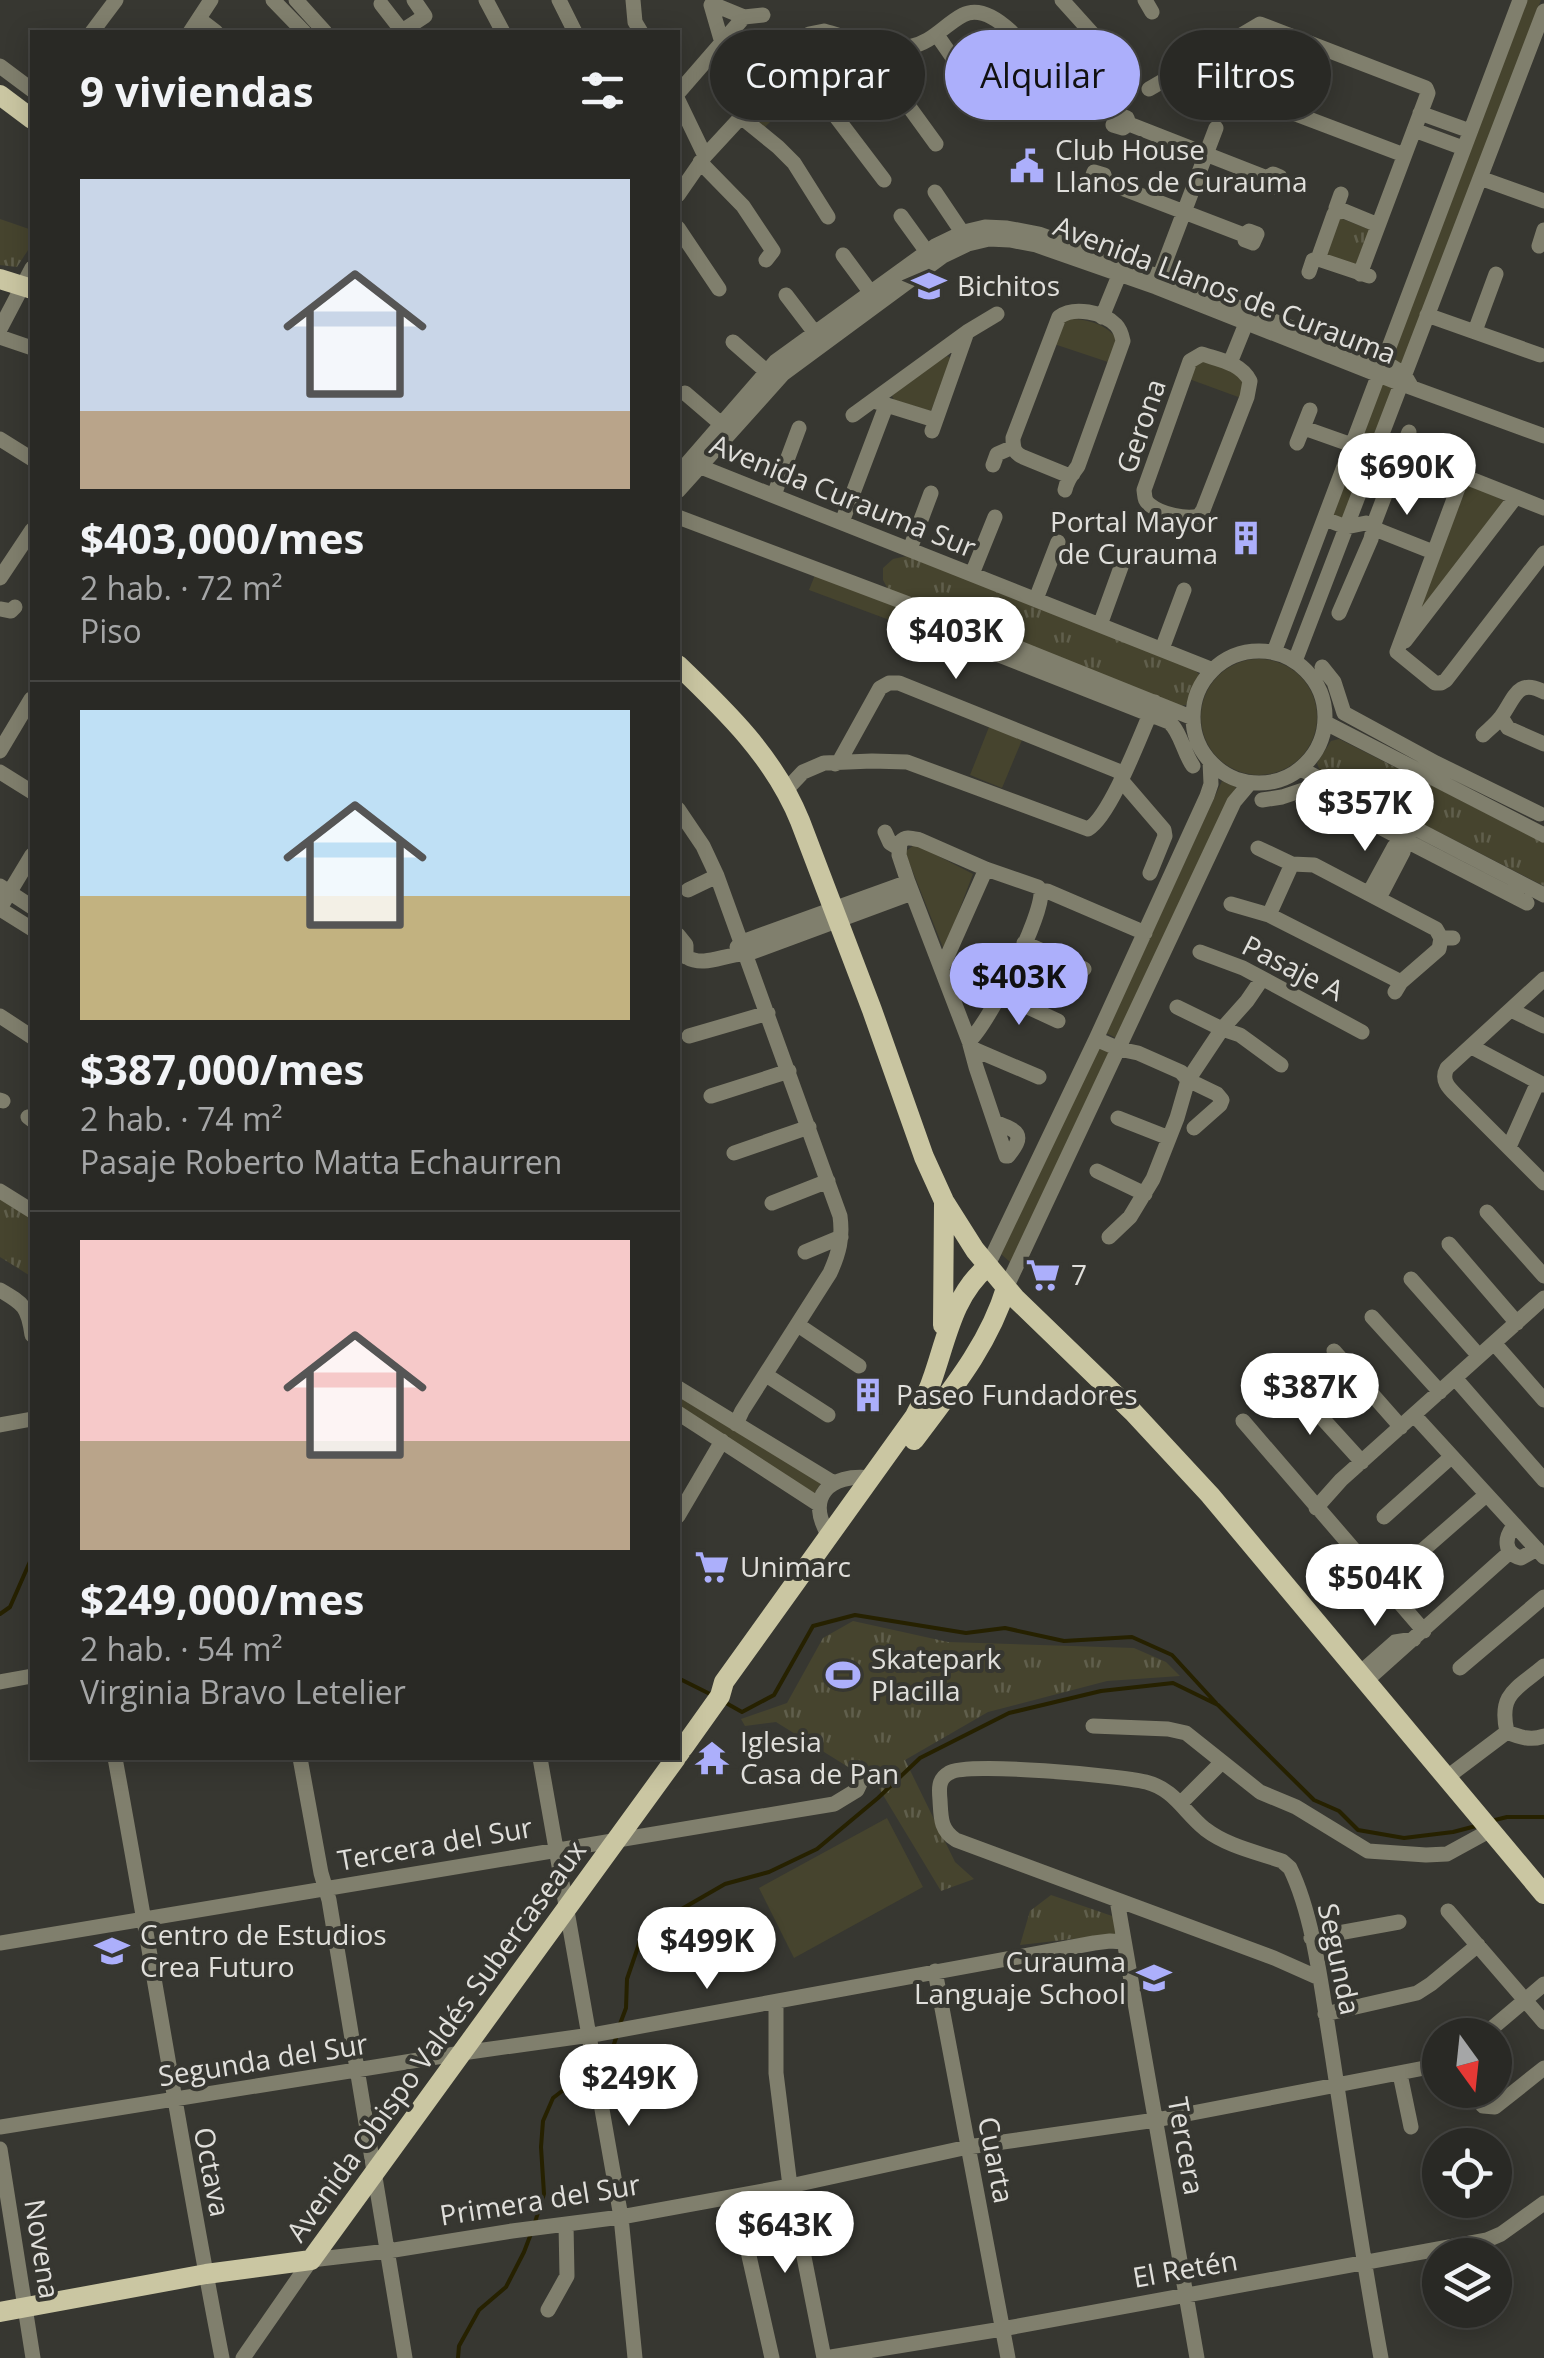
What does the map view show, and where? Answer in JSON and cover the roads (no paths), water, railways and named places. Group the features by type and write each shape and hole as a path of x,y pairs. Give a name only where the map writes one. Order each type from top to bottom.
{"main road":[{"path":"0,95 30,118"},
{"path":"0,279 29,281"},
{"path":"680,666 735,720 786,790 837,915 924,1157 944,1201 987,1267 1199,1482 1544,1894"},
{"path":"938,1362 945,1296 944,1201"},
{"path":"720,1696 724,1682 915,1416 930,1386 962,1296 987,1267"},
{"path":"720,1696 733,1687 980,1347 1006,1288"},
{"path":"946,1337 961,1338 980,1347"},
{"name":"Avenida Obispo Valdés Subercaseaux","path":"680,1752 720,1696"},
{"name":"Avenida Obispo Valdés Subercaseaux","path":"311,2260 674,1760"},
{"name":"Primera del Sur","path":"0,2312 206,2274 311,2260"}],"street":[{"path":"94,30 116,0"},
{"path":"194,26 211,0"},
{"path":"274,0 302,30"},
{"path":"296,0 321,30"},
{"path":"400,0 386,9 401,30"},
{"path":"407,30 429,22 414,0"},
{"path":"486,0 502,30"},
{"path":"633,0 640,30"},
{"path":"1062,0 1089,30"},
{"path":"562,3 574,30"},
{"path":"718,30 711,5 744,17 762,15"},
{"path":"1274,652 1518,5 1543,15 1295,661"},
{"path":"925,40 965,14 978,11 999,20 1008,30"},
{"path":"733,30 744,17"},
{"path":"1250,30 1260,24 1276,30"},
{"path":"937,35 945,46"},
{"path":"1331,51 1422,85 1428,92 1378,225 1364,275 1314,265 1334,214 1344,211 1378,225"},
{"path":"680,95 710,58"},
{"path":"0,66 30,88"},
{"path":"1149,88 1160,82"},
{"path":"680,102 703,159 773,250 766,260"},
{"path":"1420,113 1470,130"},
{"path":"680,192 738,120"},
{"path":"745,120 794,163 828,217"},
{"path":"838,120 884,180"},
{"path":"919,120 936,144"},
{"path":"1312,120 1404,155"},
{"path":"1129,124 1267,178"},
{"path":"1158,282 1216,128"},
{"path":"1414,130 1463,148"},
{"path":"1480,178 1544,201"},
{"path":"1106,182 1244,234"},
{"path":"935,192 966,238"},
{"path":"1338,212 1340,194"},
{"path":"900,216 927,252"},
{"path":"680,231 719,289"},
{"name":"Avenida Llanos de Curauma","path":"686,465 784,374 966,238"},
{"name":"Avenida Llanos de Curauma","path":"686,465 766,371 944,240 966,238 1020,242 1122,269 1544,436"},
{"path":"843,255 870,293"},
{"path":"1102,317 1122,269"},
{"path":"1475,331 1496,274"},
{"path":"0,329 29,281"},
{"path":"786,295 815,334"},
{"path":"1065,490 1078,466 1124,342 1116,325 1074,310 1059,318 1013,438 1016,454 1073,474"},
{"path":"853,415 880,403 968,332 997,314"},
{"path":"1427,315 1541,354"},
{"path":"1230,363 1249,318"},
{"path":"880,403 934,425 968,332"},
{"path":"0,337 30,347"},
{"path":"732,342 766,371"},
{"name":"Gerona","path":"1202,354 1230,363 1248,375 1249,389 1203,510 1199,516 1188,519 1150,505 1144,490 1190,361 1202,354"},
{"path":"685,393 720,423"},
{"path":"842,522 880,403"},
{"path":"1310,410 1300,435 1352,445"},
{"path":"774,495 800,428"},
{"path":"1339,613 1409,432"},
{"path":"2,444 30,458"},
{"path":"993,465 997,454 1013,448"},
{"name":"Avenida Curauma Sur","path":"686,465 774,495 1213,670"},
{"path":"1397,652 1465,470 1515,498 1544,508"},
{"path":"910,549 931,493"},
{"path":"1397,652 1515,498"},
{"path":"972,574 995,517"},
{"path":"680,518 914,606 1152,708 1176,728 1192,766"},
{"path":"1324,519 1346,529 1380,532 1431,556"},
{"path":"0,578 30,535"},
{"path":"1036,599 1058,542"},
{"path":"1397,652 1435,683 1446,680 1544,552"},
{"path":"1100,624 1122,567"},
{"path":"1298,588 1320,596"},
{"path":"1162,649 1184,590"},
{"path":"914,606 926,626"},
{"path":"900,616 1152,708 1194,718"},
{"path":"1252,651 1274,652 1295,661 1307,670 1322,695 1326,724 1317,750 1301,768 1277,781 1232,778 1210,761 1197,740 1194,718 1202,683 1231,657 1252,651"},
{"path":"1322,667 1334,682 1344,713 1375,739 1498,803 1544,835"},
{"path":"839,762 880,688 898,683 1122,777 1164,830 1150,872"},
{"path":"1484,735 1501,717 1514,694 1530,687 1544,692"},
{"path":"0,751 30,701"},
{"path":"786,790 812,766 907,762 1092,828 1122,777 1152,708"},
{"path":"1501,717 1508,728 1544,743"},
{"path":"1326,724 1375,739"},
{"path":"987,1267 1207,796 1210,761"},
{"path":"1301,768 1328,791 1404,839 1523,895 1544,895"},
{"path":"0,772 30,791"},
{"path":"1006,1288 1234,802 1250,782"},
{"path":"1262,800 1304,789 1328,791"},
{"path":"1498,803 1540,814"},
{"path":"680,817 703,846 717,876 740,950 768,1013 840,1216 840,1252 830,1273 736,1424"},
{"path":"885,832 890,843 898,848 996,1122"},
{"path":"898,848 904,838 911,837 986,870 1038,887 1041,892 1042,900 1024,943 987,1020 970,1045"},
{"path":"1374,895 1404,852 1404,839"},
{"path":"1231,904 1270,916 1398,987 1447,938 1374,895 1314,866 1292,864 1258,848"},
{"path":"30,858 5,889 0,908 30,928"},
{"path":"1270,916 1292,864"},
{"path":"942,968 986,870"},
{"path":"688,890 717,876"},
{"path":"680,938 686,945 682,965 704,962 910,888"},
{"path":"5,889 30,906"},
{"path":"1041,892 1047,890 1145,932"},
{"path":"1024,943 1084,969"},
{"name":"Pasaje A","path":"1200,952 1243,968 1362,1032"},
{"path":"1109,1238 1130,1218 1146,1194 1170,1138 1188,1080 1222,1028 1262,979"},
{"path":"1544,979 1444,1074 1446,1084 1544,1182"},
{"path":"1000,994 1058,1020"},
{"path":"1177,1007 1240,1034 1281,1065"},
{"path":"1511,1010 1544,1026"},
{"path":"689,1036 768,1013"},
{"path":"0,1016 30,1035"},
{"path":"1096,1038 1135,1062 1217,1094 1222,1100 1220,1105 1194,1128"},
{"path":"970,1045 1039,1077"},
{"path":"1472,1047 1541,1084 1509,1147"},
{"path":"710,1096 789,1071"},
{"path":"1118,1118 1170,1138"},
{"path":"734,1152 809,1128"},
{"path":"1097,1171 1146,1194"},
{"path":"772,1203 828,1181"},
{"path":"0,1191 30,1211"},
{"path":"1487,1212 1544,1276"},
{"path":"805,1252 841,1237"},
{"path":"1448,1244 1516,1323"},
{"path":"1411,1279 1479,1356"},
{"path":"0,1290 24,1306 30,1321"},
{"path":"1316,1508 1479,1356 1516,1323 1540,1308"},
{"path":"1372,1317 1440,1392"},
{"path":"798,1326 860,1366"},
{"path":"1494,1343 1544,1400"},
{"path":"1334,1351 1401,1427"},
{"path":"766,1376 828,1414"},
{"path":"1455,1378 1544,1480"},
{"path":"1292,1384 1362,1462"},
{"path":"680,1389 832,1482"},
{"path":"680,1414 818,1504"},
{"path":"1414,1415 1451,1457 1515,1525 1540,1553 1521,1558 1510,1552 1507,1539 1515,1525"},
{"path":"0,1425 30,1419"},
{"path":"1243,1420 1419,1635"},
{"path":"680,1513 722,1441"},
{"path":"1384,1517 1451,1457"},
{"path":"829,1536 818,1504 823,1492 832,1482 870,1478"},
{"path":"1416,1557 1486,1495"},
{"path":"1364,1676 1395,1642 1419,1635 1510,1552"},
{"path":"1460,1668 1544,1597"},
{"path":"1507,1732 1505,1702 1544,1666"},
{"path":"0,1682 30,1676"},
{"path":"1093,1726 1186,1733 1260,1792 1296,1807 1368,1850 1447,1854 1489,1831"},
{"path":"1507,1732 1522,1738 1544,1736"},
{"path":"1446,1778 1507,1732"},
{"name":"Octava","path":"115,1760 222,2358"},
{"path":"300,1760 358,2071 405,2358"},
{"path":"540,1760 566,1908 594,2035 621,2217 636,2358"},
{"path":"1181,1803 1222,1762"},
{"name":"Segunda","path":"1117,1900 946,1833 939,1790 945,1775 955,1770 1018,1769 1147,1782 1162,1788 1221,1840 1286,1864 1293,1872 1312,1938 1326,2014 1381,2358"},
{"name":"Tercera del Sur","path":"0,1943 834,1804 856,1790 865,1773"},
{"path":"1117,1900 1319,1978"},
{"name":"Tercera","path":"1117,1900 1197,2358"},
{"path":"1448,1911 1544,2022"},
{"path":"1312,1938 1399,1922"},
{"name":"Segunda del Sur","path":"0,2127 594,2035 1110,1940 1124,1942"},
{"path":"1326,2014 1417,1993 1478,1945"},
{"name":"Cuarta","path":"935,1971 1008,2358"},
{"path":"1504,2018 1544,1984"},
{"path":"776,2002 776,2073 790,2186 824,2358"},
{"path":"1512,2093 1544,2068"},
{"name":"Primera del Sur","path":"311,2260 621,2217 790,2186 968,2147 1156,2120 1422,2070"},
{"path":"1400,2074 1411,2127"},
{"name":"Novena","path":"0,2149 34,2358"},
{"name":"El Retén","path":"824,2358 1487,2240 1544,2204"},
{"path":"548,2310 569,2268 566,2224"},
{"path":"746,2248 772,2358"},
{"name":"Avenida Obispo Valdés Subercaseaux","path":"243,2358 311,2260"}],"waterway":[{"path":"0,1614 10,1607 30,1562"},
{"path":"726,1703 742,1712 774,1695 813,1626 855,1615 966,1633 1005,1628 1064,1641 1132,1637 1172,1655 1216,1703"},
{"path":"680,1679 714,1696"},
{"path":"620,2024 626,2008 627,1979 640,1941 666,1918 725,1884 769,1872 817,1849 920,1758 1009,1713 1101,1691 1173,1683 1218,1705 1314,1800 1339,1811 1358,1830 1404,1838 1476,1826"},
{"path":"1495,1820 1544,1817"},
{"path":"602,2058 616,2038"},
{"path":"535,2222 544,2194 543,2121 553,2098 588,2071"},
{"path":"458,2358 459,2346 479,2310 506,2287 532,2231"}],"place":[{"name":"Club House Llanos de Curauma","path":"1027,166"},
{"name":"Bichitos","path":"929,286"},
{"name":"Portal Mayor de Curauma","path":"1246,538"},
{"name":"7","path":"1043,1275"},
{"name":"Paseo Fundadores","path":"868,1395"},
{"name":"Unimarc","path":"712,1567"},
{"name":"Skatepark Placilla","path":"843,1675"},
{"name":"Iglesia Casa de Pan","path":"712,1758"},
{"name":"Centro de Estudios Crea Futuro","path":"112,1951"},
{"name":"Curauma Languaje School","path":"1154,1978"}]}
